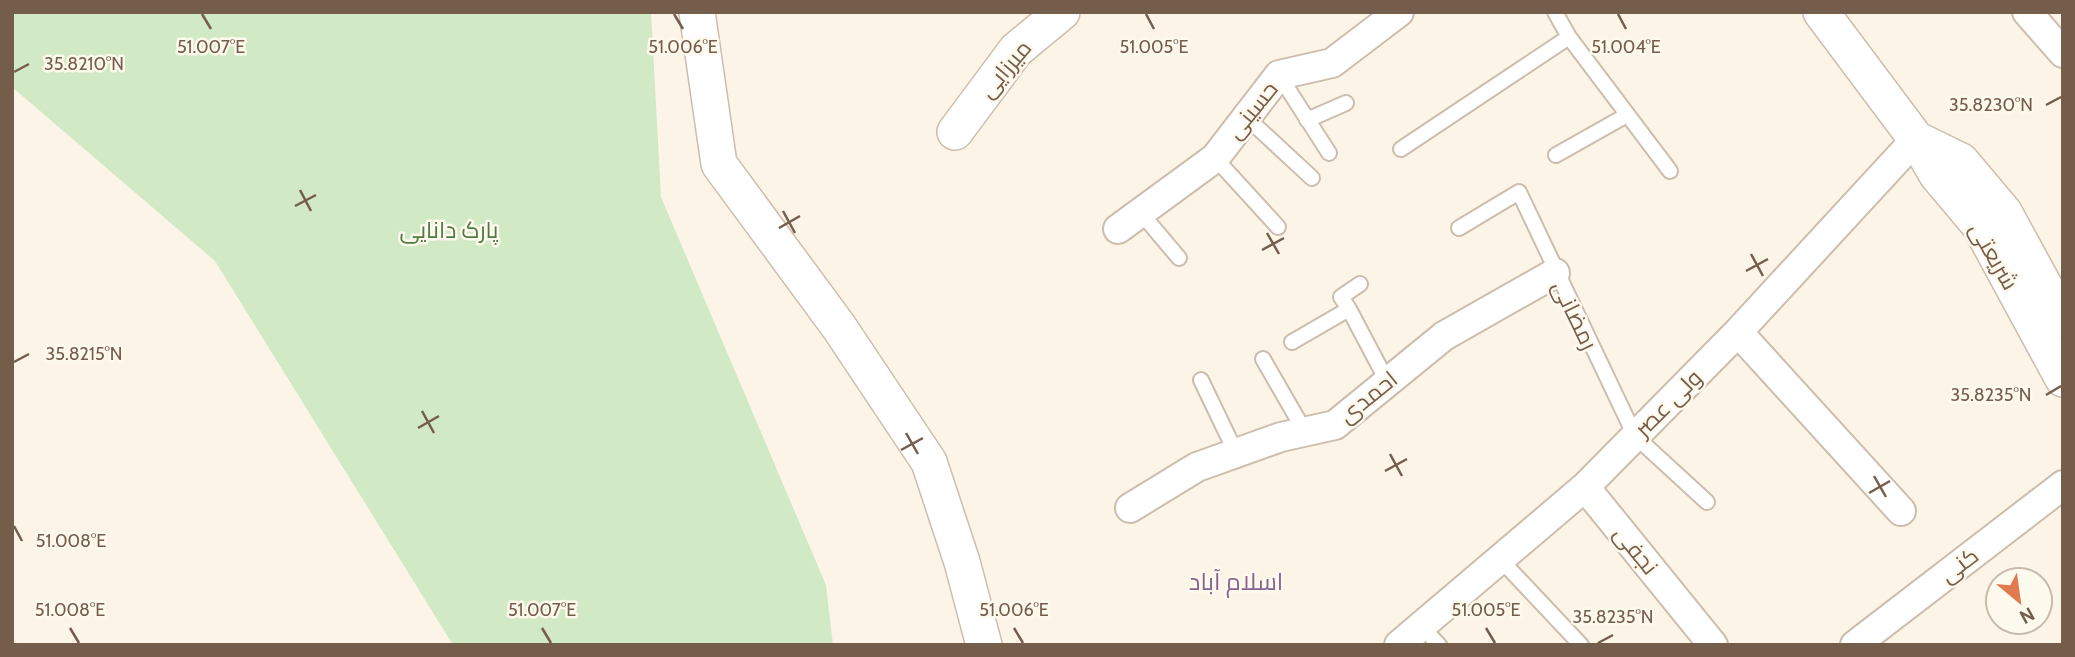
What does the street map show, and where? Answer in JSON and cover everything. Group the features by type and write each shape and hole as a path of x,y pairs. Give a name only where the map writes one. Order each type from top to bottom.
{"street":[{"path":"697,12 719,164 839,327 929,462 962,562 984,645"},
{"name":"میرزایی","path":"955,132 1016,50 1062,12"},
{"name":"حسینی","path":"1118,229 1215,158 1279,75 1332,63 1399,12"},
{"name":"شریعتی","path":"1821,12 1916,139 1937,175 1980,226 2063,379"},
{"path":"2026,12 2063,53"},
{"name":"شریعتی","path":"1916,139 1961,161 2004,212 2063,320"},
{"name":"ولی عصر","path":"1399,645 1430,635 1500,559 1586,487 1738,332 1916,139"},
{"name":"احمدی","path":"1130,508 1197,467 1335,425 1444,336 1555,273"},
{"path":"1738,332 1901,511"},
{"name":"کنی","path":"1855,645 2063,485"},
{"name":"نجفی","path":"1586,487 1713,645"}],"lane":[{"path":"1555,12 1569,37 1670,171"},
{"path":"1401,149 1569,37"},
{"path":"1279,75 1329,153"},
{"path":"1307,120 1346,103"},
{"path":"1556,155 1628,115"},
{"path":"1245,116 1312,178"},
{"path":"1215,158 1278,227"},
{"name":"رمضانی","path":"1459,228 1519,192 1555,273 1635,436"},
{"path":"1141,213 1180,258"},
{"path":"1360,284 1341,297 1387,381"},
{"path":"1292,342 1349,309"},
{"path":"1263,359 1305,432"},
{"path":"1201,380 1236,453"},
{"path":"1635,436 1707,502"},
{"path":"1500,559 1581,645"}],"green space":[{"name":"پارک دانایی","path":"12,12 651,12 661,197 826,585 833,645 453,645 215,261 12,87"}],"district":[{"name":"اسلام آباد","path":"1236,582"}]}
